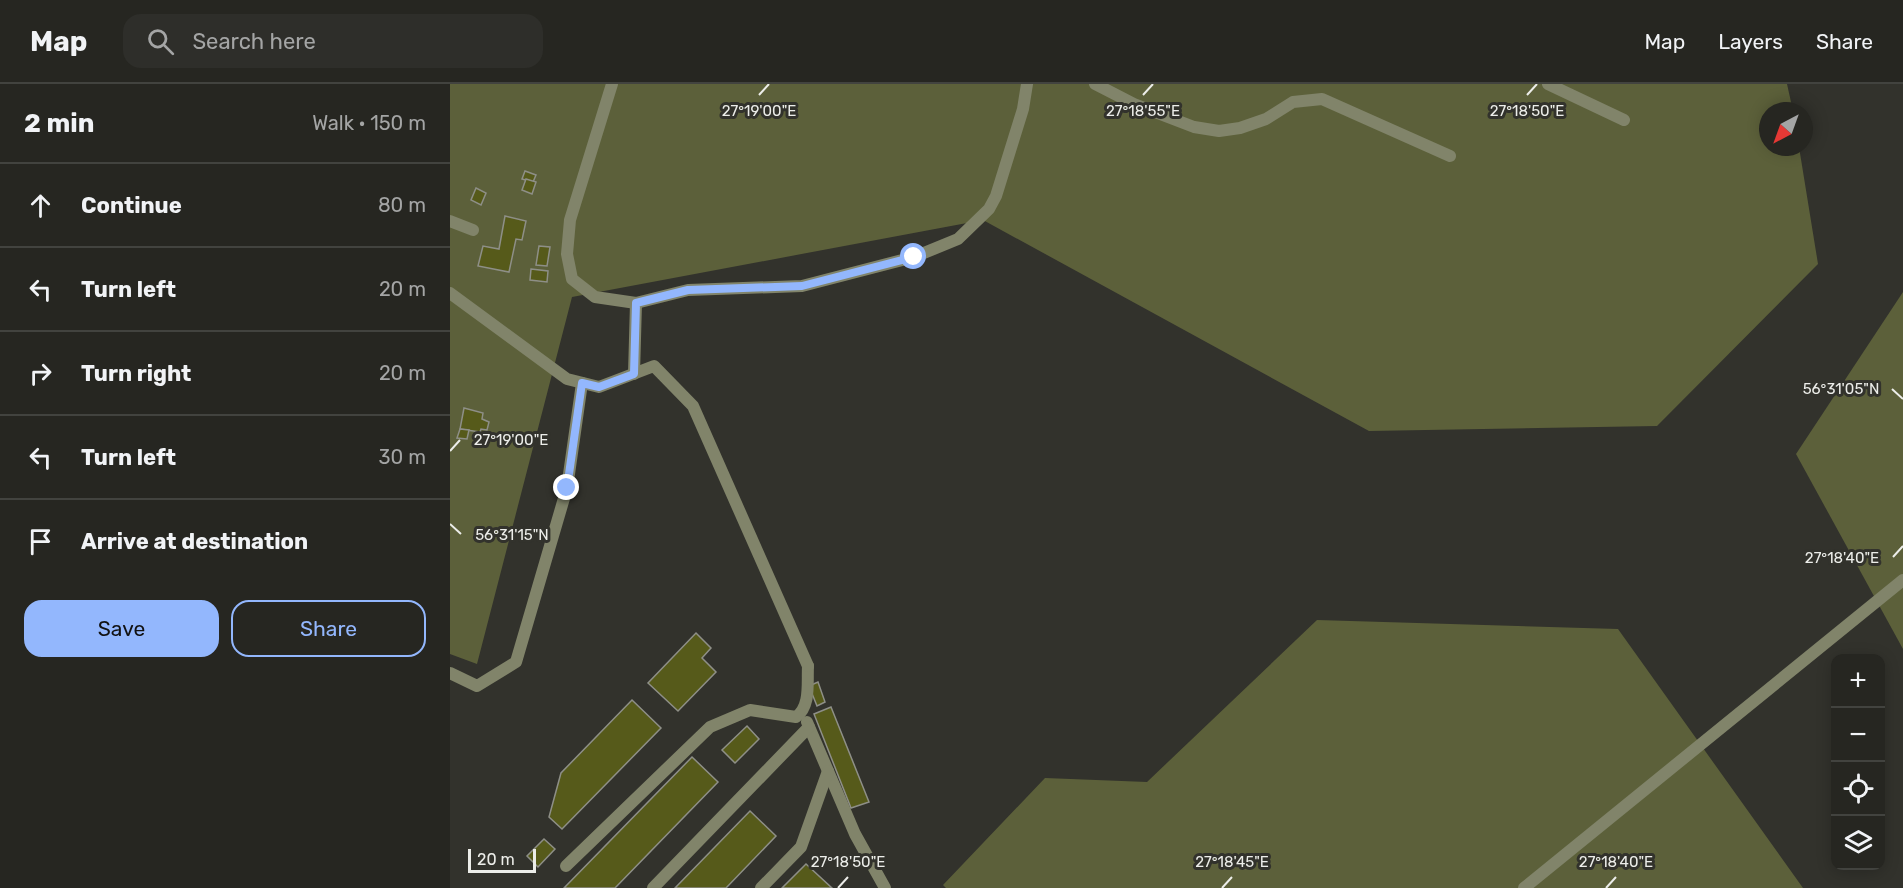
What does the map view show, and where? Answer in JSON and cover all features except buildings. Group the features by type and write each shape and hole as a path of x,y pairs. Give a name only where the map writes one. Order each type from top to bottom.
{"street":[{"path":"612,84 570,220 567,254 572,279 595,297 636,303 688,290 802,286 914,257 958,239 989,209 996,196 1023,109 1027,84"},
{"path":"1095,84 1164,116 1194,127 1219,131 1240,128 1266,119 1293,102 1322,99 1450,156"},
{"path":"1548,84 1624,120"},
{"path":"450,221 473,230"},
{"path":"450,293 567,379 599,387 654,366 693,406 808,666 806,703 802,712 796,717 750,710 710,727 566,866"},
{"path":"634,374 636,303"},
{"path":"450,673 477,686 516,662 567,488 582,383"},
{"path":"1524,888 1903,580"},
{"path":"802,712 855,834 882,883 869,888"},
{"path":"653,888 809,727"},
{"path":"761,888 801,847 828,771"}],"green space":[{"path":"450,84 1787,84 1791,102 1759,102 1759,156 1800,156 1818,264 1657,426 1369,431 983,220 572,297 477,664 450,654"},
{"path":"1903,292 1903,649 1796,454"},
{"path":"1317,620 1618,629 1803,888 946,888 943,885 1045,778 1147,782"}],"route":[{"path":"567,488 582,383 599,387 634,374 636,303 688,290 802,286 914,257"}]}
